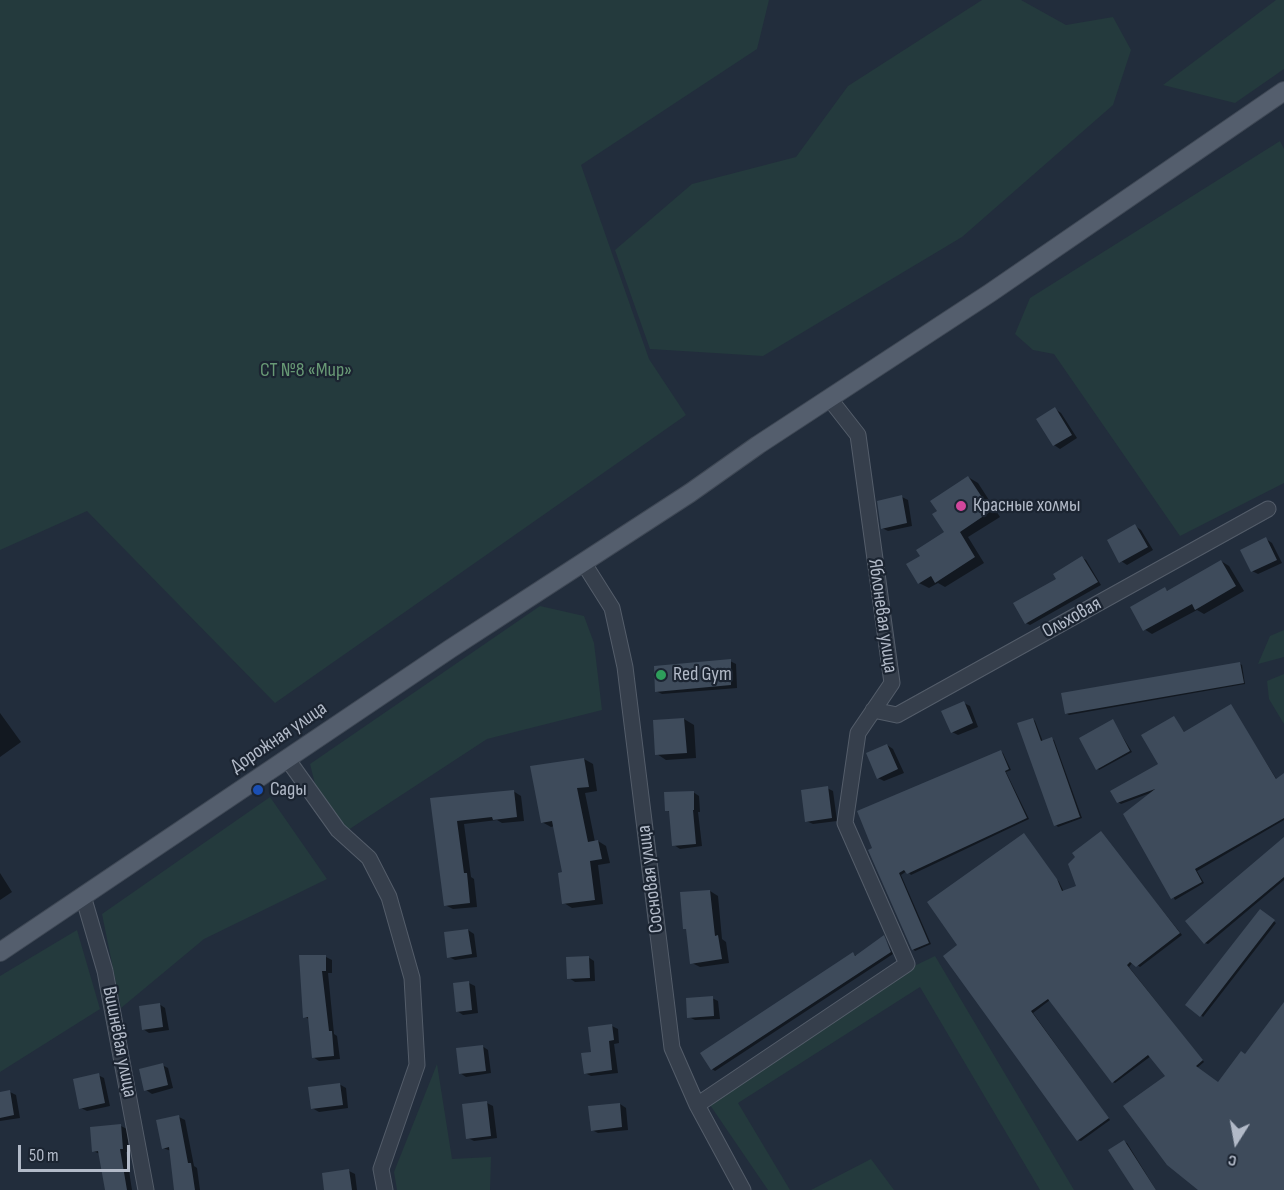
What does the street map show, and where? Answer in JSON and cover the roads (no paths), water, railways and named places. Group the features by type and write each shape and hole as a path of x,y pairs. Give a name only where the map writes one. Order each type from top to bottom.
{"main road":[{"name":"Дорожная улица","path":"0,952 983,297 1284,91"}],"street":[{"name":"Яблоневая улица","path":"697,1105 907,964 845,823 858,733 892,683 858,435 829,398"},
{"name":"Ольховая","path":"873,710 897,715 1268,510"},
{"name":"Сосновая улица","path":"583,562 612,608 625,667 672,1048 697,1105 743,1190"},
{"path":"288,760 338,830 369,858 389,897 412,978 417,1065 381,1169 385,1190"},
{"name":"Вишнёвая улица","path":"83,896 105,971 146,1190"}],"place":[{"name":"Красные холмы","path":"961,506"},
{"name":"Red Gym","path":"661,675"},
{"name":"Сады","path":"258,790"}],"park label":[{"name":"СТ №8 «Мир»","path":"306,371"}]}
